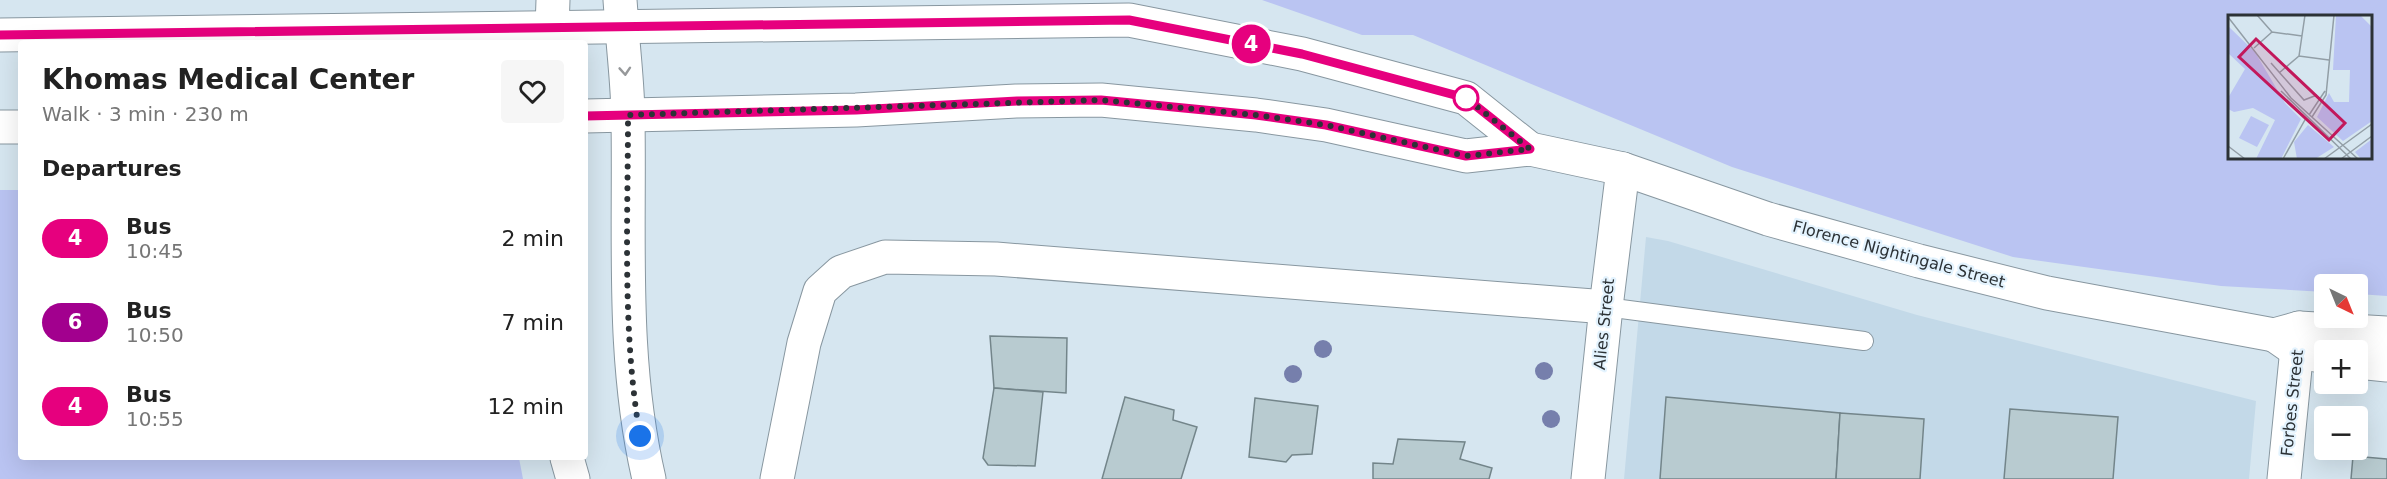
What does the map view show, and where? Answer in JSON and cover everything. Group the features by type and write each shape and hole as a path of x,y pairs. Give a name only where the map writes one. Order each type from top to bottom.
{"main road":[{"name":"Florence Nightingale Street","path":"0,34 552,24 621,14 1129,20 1302,54 1466,98 1530,149"},
{"path":"621,14 628,115 630,351 634,400 649,479"},
{"name":"Florence Nightingale Street","path":"588,116 1101,100 1256,115 1326,125 1466,156 1530,149 1623,169 1768,219 1919,261 2048,293 2299,343 2387,333"},
{"path":"0,127 18,126"},
{"name":"Alies Street","path":"1587,479 1623,169"},
{"path":"777,479 804,343 820,291 841,272 885,257 996,259 1606,307"},
{"name":"Forbes Street","path":"2284,479 2299,343"},
{"path":"2368,363 2387,365"},
{"path":"568,460 573,479"}],"lane":[{"path":"1606,307 1864,341"}],"shaded area":[{"path":"1262,0 2387,0 2387,296 2368,295 2368,274 2314,274 2314,291 2221,286 2013,257 1732,167 1413,35 1362,35"},
{"path":"0,190 18,190 18,460 519,460 523,479 0,479"},
{"path":"1646,237 1668,241 1917,315 2256,401 2249,479 1624,479"}],"building":[{"path":"990,336 1067,338 1066,393 994,388"},
{"path":"994,388 1043,392 1035,466 988,465 983,458"},
{"path":"1125,397 1174,410 1173,420 1197,427 1181,479 1102,479"},
{"path":"1666,397 1840,413 1836,479 1660,479"},
{"path":"1255,398 1318,406 1312,454 1292,455 1286,462 1249,457"},
{"path":"2010,409 2118,417 2113,479 2004,479"},
{"path":"1840,413 1924,419 1920,479 1836,479"},
{"path":"1398,439 1465,442 1460,459 1492,468 1489,479 1373,479 1373,463 1393,464"},
{"path":"2368,457 2387,459 2387,479 2351,479 2353,460 2368,460"}],"bus line":[{"name":"4","path":"0,35 1129,20 1302,54 1466,98 1530,149 1466,156 1326,125 1256,115 1101,100 1017,101 856,110 588,116"}],"route":[{"path":"640,436 630,351 628,115 856,110 1017,101 1101,100 1256,115 1326,125 1466,156 1530,149 1466,98"}]}
